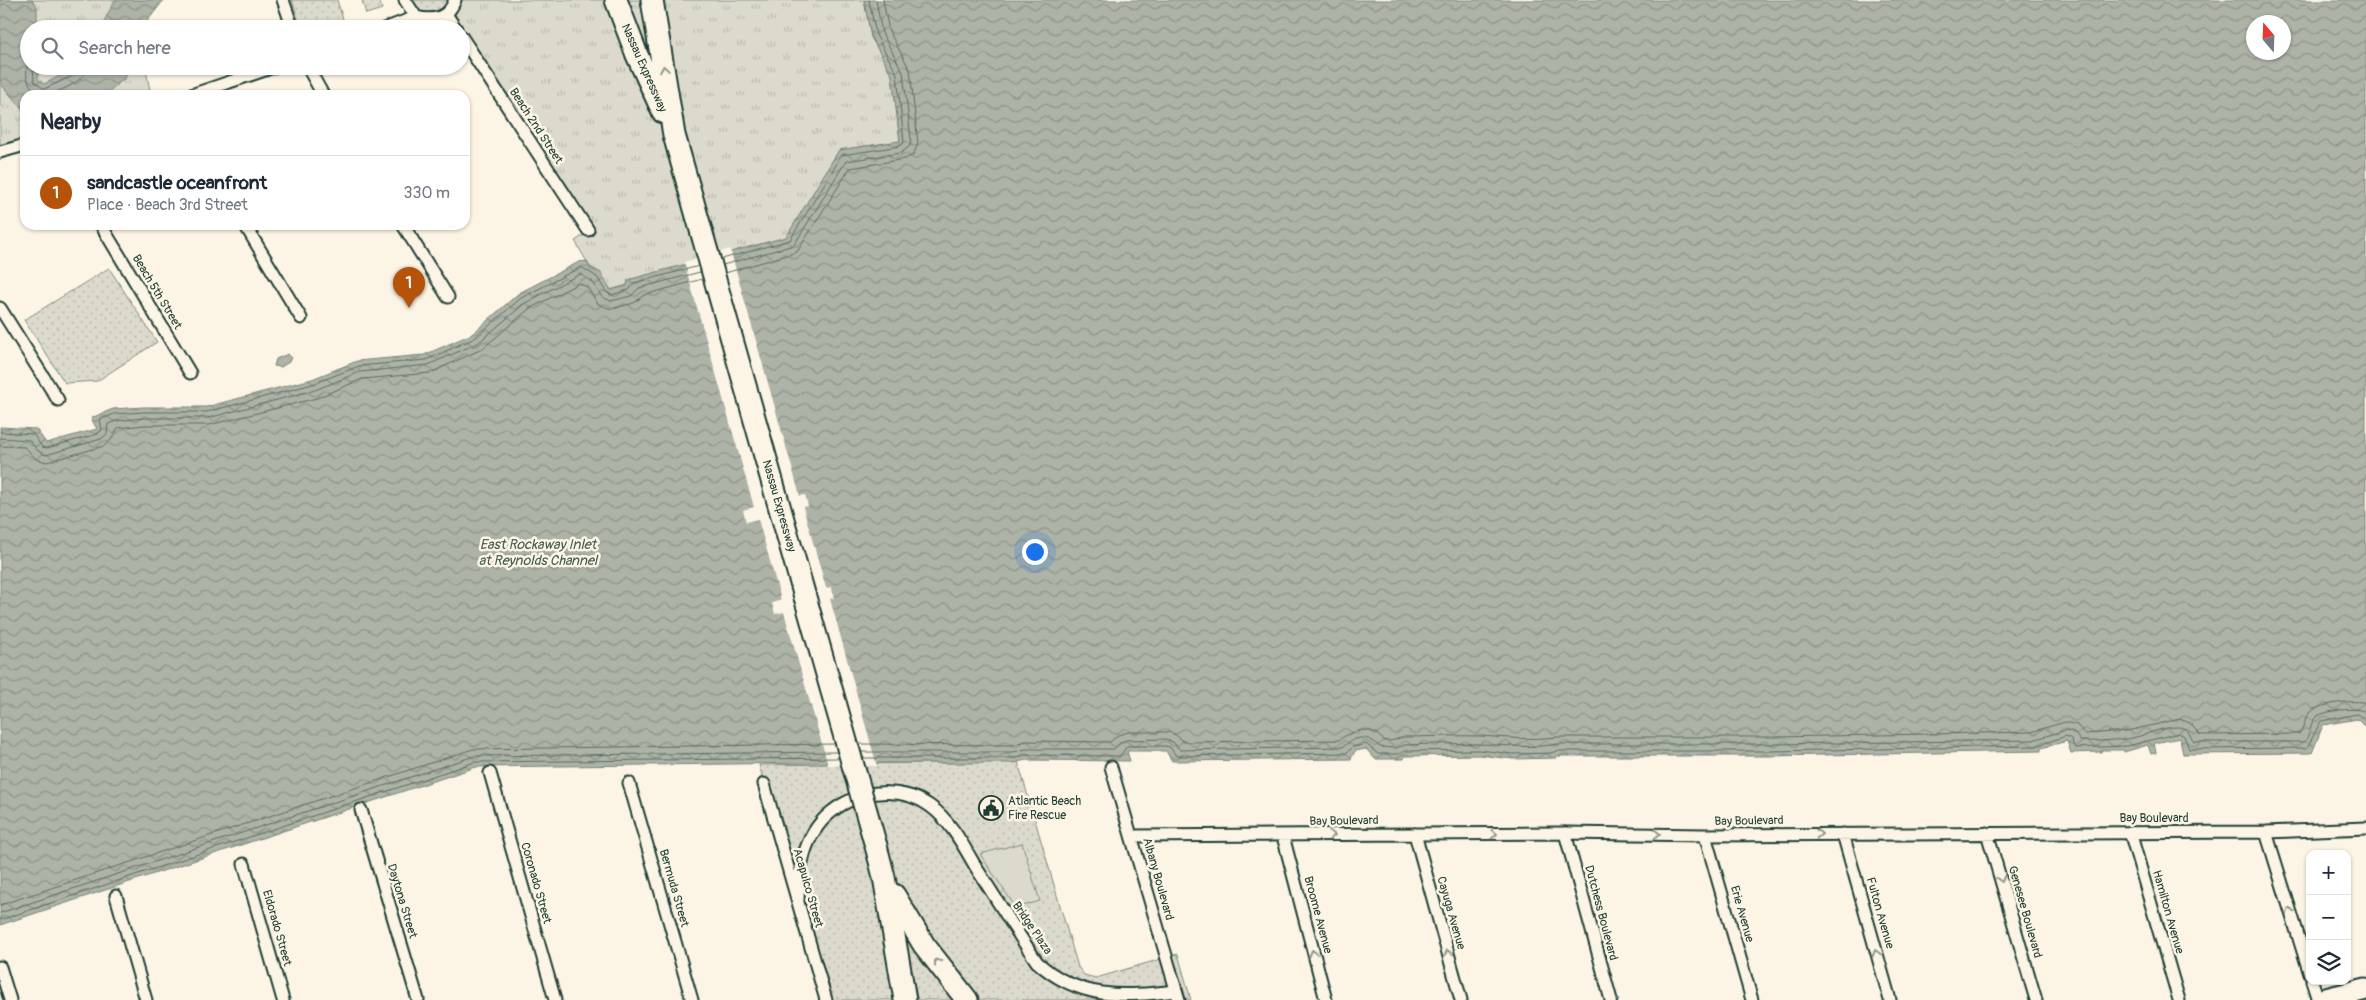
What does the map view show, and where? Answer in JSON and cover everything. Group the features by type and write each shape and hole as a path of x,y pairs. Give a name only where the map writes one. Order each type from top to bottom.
{"highway":[{"name":"Nassau Expressway","path":"616,0 637,55 674,135"},
{"name":"Nassau Expressway","path":"652,0 674,135 876,846 884,877 905,1000"},
{"name":"Nassau Expressway","path":"884,877 924,946 967,1000"},
{"path":"2322,1000 2366,989"}],"street":[{"path":"284,0 290,20"},
{"path":"405,0 416,17"},
{"path":"408,20 416,17 431,20 446,14 455,0"},
{"path":"446,14 450,20"},
{"name":"Beach 2nd Street","path":"470,50 588,230"},
{"path":"206,90 250,75"},
{"path":"312,75 320,90"},
{"path":"0,152 20,146"},
{"name":"Beach 5th Street","path":"104,230 190,373"},
{"path":"247,230 301,318"},
{"path":"406,230 448,297"},
{"path":"0,308 58,400"},
{"name":"Albany Boulevard","path":"1111,767 1178,996"},
{"name":"Coronado Street","path":"490,774 555,1000"},
{"name":"Bermuda Street","path":"629,783 692,1000"},
{"name":"Acapulco Street","path":"764,784 826,1000"},
{"name":"Bridge Plaza","path":"798,901 800,864 805,846 812,833 831,812 850,800 867,794 896,793 923,801 945,821 972,859 1037,962 1056,978 1084,992 1113,996 1178,996"},
{"name":"Daytona Street","path":"360,810 418,1000"},
{"name":"Bay Boulevard","path":"1131,836 2266,832 2366,828"},
{"name":"Hamilton Avenue","path":"2130,832 2179,1000"},
{"path":"2266,832 2306,961"},
{"name":"Dutchess Boulevard","path":"1565,833 1611,1000"},
{"name":"Genesee Boulevard","path":"1987,833 2036,1000"},
{"name":"Cayuga Avenue","path":"1415,834 1461,1000"},
{"name":"Fulton Avenue","path":"1843,834 1890,1000"},
{"name":"Erie Avenue","path":"1705,835 1752,1000"},
{"name":"Broome Avenue","path":"1283,836 1326,1000"},
{"name":"Eldorado Street","path":"244,864 283,1000"},
{"path":"116,896 146,1000"},
{"path":"0,967 10,1000"},
{"path":"2313,985 2318,1000"}],"green space":[{"path":"0,0 164,0 148,20 20,20 20,75 147,75 150,90 20,90 20,146 0,152"},
{"path":"292,0 337,0 343,20 298,20"},
{"path":"362,0 379,0 382,9 366,14"},
{"path":"405,0 455,0 452,7 422,19"},
{"path":"455,0 864,0 871,37 892,75 900,141 839,150 787,237 628,280 627,285 610,290 601,273 590,267 575,241 587,233 470,41 470,20 457,20 452,7"},
{"path":"109,268 157,342 97,381 65,383 24,320"},
{"path":"1018,762 1078,967 1084,975 1096,978 1178,954 1191,1000 826,1000 759,765"},
{"path":"1022,843 1040,901 1016,908 980,854"}],"water":[{"path":"0,0 32,0 37,6 37,20 20,20 20,75 38,75 38,79 44,84 62,75 126,75 110,90 20,90 20,106 0,83"},
{"path":"115,0 162,0 148,20 105,20"},
{"name":"East Rockaway Inlet at Reynolds Channel","path":"864,0 2366,0 2366,728 2357,719 2323,725 2312,753 2183,754 2180,738 2154,743 2156,753 2151,754 2148,745 2124,752 2124,750 2102,750 2101,752 2071,753 2067,741 2041,748 2041,751 1767,756 1556,756 1556,758 1513,759 1479,755 1404,756 1404,759 1375,759 1366,749 1355,751 1351,759 1172,761 1166,751 1127,751 1130,761 1026,760 1014,763 476,767 0,925 0,427 36,429 46,443 97,429 91,418 113,409 206,407 312,379 357,361 424,355 472,334 519,293 579,262 586,261 590,267 601,273 611,290 627,286 628,280 786,237 839,150 900,141 892,75 871,37"},
{"path":"288,354 291,357 289,362 281,367 274,366 276,359"}],"pier":[{"path":"730,249 800,496 805,495 808,506 803,507 826,588 831,587 834,598 830,599 877,766 828,765 784,612 775,614 772,603 781,600 758,519 746,522 743,510 754,507 684,262"}],"place":[{"name":"sandcastle oceanfront","path":"409,308"},
{"name":"Atlantic Beach Fire Rescue","path":"991,808"}]}
